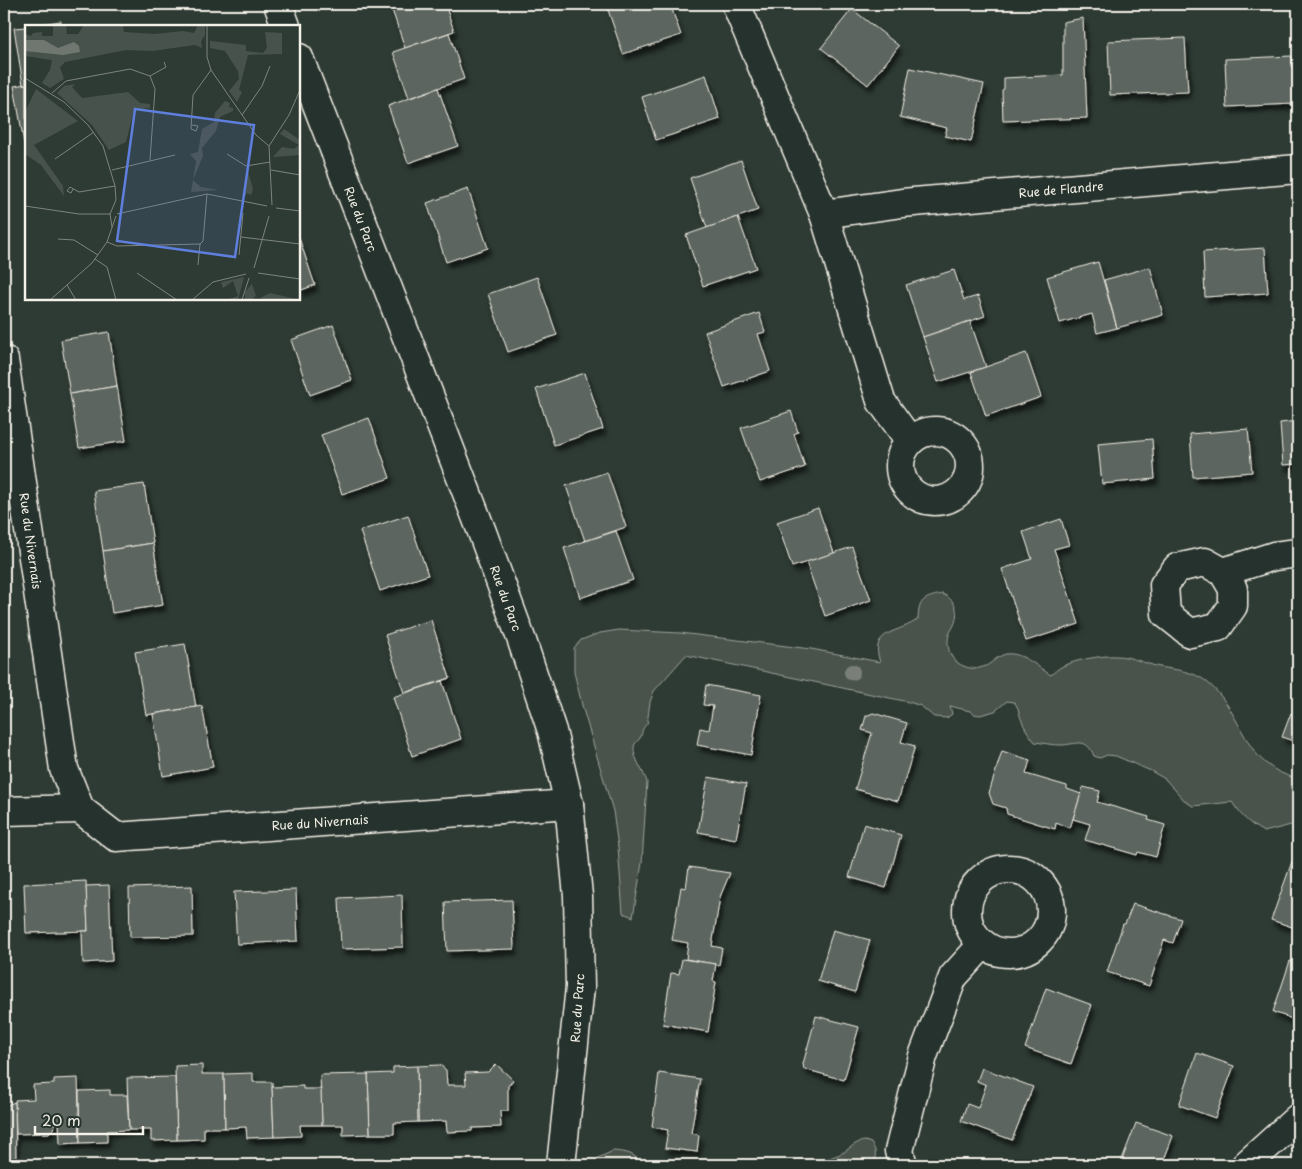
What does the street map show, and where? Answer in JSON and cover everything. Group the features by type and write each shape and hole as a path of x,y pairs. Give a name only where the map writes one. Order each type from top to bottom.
{"street":[{"path":"278,4 286,25"},
{"path":"736,4 824,214 881,401 910,441"},
{"name":"Rue du Parc","path":"300,61 478,522 522,641 552,732 569,804 578,896 580,987 561,1165"},
{"name":"Rue de Flandre","path":"824,214 902,203 1298,169"},
{"name":"Rue du Nivernais","path":"4,360 64,769 80,809 116,837 569,804"},
{"path":"1223,572 1274,556 1298,553"},
{"path":"4,811 80,809"},
{"path":"903,1165 899,1151 923,1056 952,977 983,944"},
{"path":"1246,1165 1298,1118"}],"shaded area":[{"path":"942,594 953,602 956,610 956,620 949,634 948,646 952,657 966,667 983,667 1002,655 1012,654 1030,661 1051,675 1068,664 1097,657 1116,656 1127,657 1202,678 1220,695 1245,737 1265,762 1279,772 1298,779 1298,819 1291,825 1264,832 1246,819 1232,802 1193,806 1186,802 1165,779 1116,756 1107,755 1100,758 1094,756 1088,746 1080,743 1060,745 1035,742 1029,735 1014,702 1007,701 995,711 980,715 950,706 952,714 947,718 934,717 921,706 909,702 686,655 654,691 650,702 647,724 634,748 634,753 647,782 642,863 633,917 623,913 613,811 574,672 574,648 581,640 600,633 619,630 680,633 811,649 880,662 879,643 883,638 888,633 911,624 918,619 919,608 923,601"},
{"path":"865,1141 871,1143 875,1150 876,1165 788,1165 802,1160 826,1159"},
{"path":"613,1151 631,1154 644,1165 595,1165 598,1158"}],"building":[{"path":"390,4 445,4 454,31 405,48"},
{"path":"606,4 670,4 681,35 623,54"},
{"path":"852,9 899,46 868,85 821,48"},
{"path":"1083,18 1087,118 1003,121 1002,90 1004,89 1004,78 1063,75 1063,22"},
{"path":"61,21 61,25 35,25"},
{"path":"25,27 25,84 23,85 14,28"},
{"path":"449,33 464,79 409,98 393,52"},
{"path":"1185,38 1188,92 1110,95 1108,41"},
{"path":"1292,56 1294,104 1227,107 1225,59"},
{"path":"910,68 984,84 971,142 945,136 947,128 900,117"},
{"path":"706,75 720,119 656,140 642,97"},
{"path":"25,84 25,143 24,143 14,86"},
{"path":"438,88 458,146 408,163 388,106"},
{"path":"741,160 758,210 707,228 690,178"},
{"path":"468,189 488,248 446,262 427,203"},
{"path":"738,217 756,268 703,286 686,235"},
{"path":"300,241 315,285 300,291"},
{"path":"1265,248 1268,293 1205,297 1203,252"},
{"path":"1098,262 1117,328 1097,333 1092,314 1060,323 1047,277"},
{"path":"1150,267 1163,315 1117,328 1104,280"},
{"path":"954,270 964,300 978,296 985,316 923,337 906,285"},
{"path":"537,277 557,335 508,352 488,294"},
{"path":"759,313 765,332 758,334 770,371 724,387 705,332"},
{"path":"970,321 986,367 938,382 923,337"},
{"path":"333,325 352,380 310,395 291,340"},
{"path":"109,332 117,386 70,394 61,340"},
{"path":"1026,353 1041,397 986,416 971,372"},
{"path":"585,373 603,429 554,445 536,389"},
{"path":"117,386 126,441 79,448 70,394"},
{"path":"791,411 798,432 794,434 805,467 760,482 741,428"},
{"path":"369,418 390,478 342,494 321,435"},
{"path":"1298,421 1298,464 1283,465 1280,423"},
{"path":"1248,429 1252,472 1193,477 1190,434"},
{"path":"1152,439 1155,479 1102,484 1098,444"},
{"path":"607,472 626,527 585,541 566,486"},
{"path":"144,484 153,543 103,551 94,491"},
{"path":"818,508 834,553 792,567 777,522"},
{"path":"408,515 428,575 380,591 360,531"},
{"path":"1061,519 1069,545 1054,549 1079,624 1026,641 1002,569 1032,559 1023,532"},
{"path":"616,531 633,580 580,598 564,548"},
{"path":"153,543 163,605 112,613 103,551"},
{"path":"852,547 871,600 825,616 806,562"},
{"path":"431,620 450,678 404,693 385,635"},
{"path":"185,644 196,707 146,715 135,652"},
{"path":"442,681 461,739 412,756 393,697"},
{"path":"706,685 761,695 751,755 697,745 700,728 709,730 713,706 703,705"},
{"path":"202,706 213,767 163,776 153,714"},
{"path":"873,713 907,723 901,742 915,746 898,801 855,789 872,733 862,730 866,716"},
{"path":"1291,713 1298,716 1298,743 1282,737"},
{"path":"1002,751 1030,760 1026,774 1067,786 1067,789 1081,794 1070,828 1056,823 1055,829 1007,814 1006,808 993,804 989,793"},
{"path":"708,777 746,784 736,839 698,832"},
{"path":"1083,787 1100,791 1097,802 1149,817 1148,820 1165,825 1156,857 1138,852 1137,855 1085,840 1090,824 1073,819"},
{"path":"864,824 901,835 886,888 849,877"},
{"path":"1298,845 1298,929 1271,920"},
{"path":"689,867 730,873 720,897 712,946 722,948 719,965 686,959 688,943 672,940 681,887 686,888"},
{"path":"86,881 88,931 26,933 24,884"},
{"path":"109,885 112,961 83,963 82,931 88,931 86,886"},
{"path":"192,886 193,936 130,937 129,888"},
{"path":"296,890 298,941 237,944 234,892"},
{"path":"402,895 403,947 341,949 339,898"},
{"path":"512,900 514,949 447,951 445,902"},
{"path":"1133,904 1181,919 1173,943 1164,940 1149,986 1107,972 1123,924 1125,924"},
{"path":"833,930 870,940 855,992 818,981"},
{"path":"682,959 716,964 713,981 716,982 708,1032 663,1024 671,973 679,974"},
{"path":"1290,961 1298,963 1298,1021 1273,1012"},
{"path":"1046,988 1092,1005 1071,1064 1025,1048"},
{"path":"816,1016 859,1027 844,1080 804,1069 803,1064"},
{"path":"1197,1053 1234,1066 1215,1118 1179,1105"},
{"path":"496,1064 513,1080 508,1086 508,1111 500,1111 501,1127 472,1128 472,1131 447,1132 446,1121 418,1122 417,1066 440,1065 446,1070 447,1085 466,1085 465,1073 488,1072"},
{"path":"202,1065 202,1074 224,1074 225,1128 204,1128 204,1139 177,1140 175,1066"},
{"path":"417,1066 418,1122 394,1123 394,1134 370,1134 368,1074 393,1073 393,1067"},
{"path":"982,1068 1033,1087 1012,1140 961,1121 967,1104 978,1108 986,1085 977,1081"},
{"path":"253,1073 253,1082 272,1082 274,1137 247,1138 246,1127 225,1128 224,1074"},
{"path":"659,1073 700,1079 691,1133 699,1135 697,1152 665,1148 668,1130 652,1127"},
{"path":"368,1074 370,1134 343,1135 343,1125 322,1125 320,1075"},
{"path":"175,1077 177,1140 151,1141 151,1130 129,1130 127,1078"},
{"path":"78,1078 80,1143 60,1144 59,1122 54,1123 55,1127 49,1133 16,1134 15,1100 34,1099 33,1085 54,1084 54,1079"},
{"path":"303,1086 303,1089 321,1089 322,1125 300,1125 301,1136 274,1137 272,1087"},
{"path":"110,1090 110,1095 127,1095 129,1130 107,1131 107,1142 80,1143 79,1091"},
{"path":"15,1102 16,1161 4,1162 4,1106"},
{"path":"1136,1123 1173,1136 1162,1165 1120,1165"}]}
